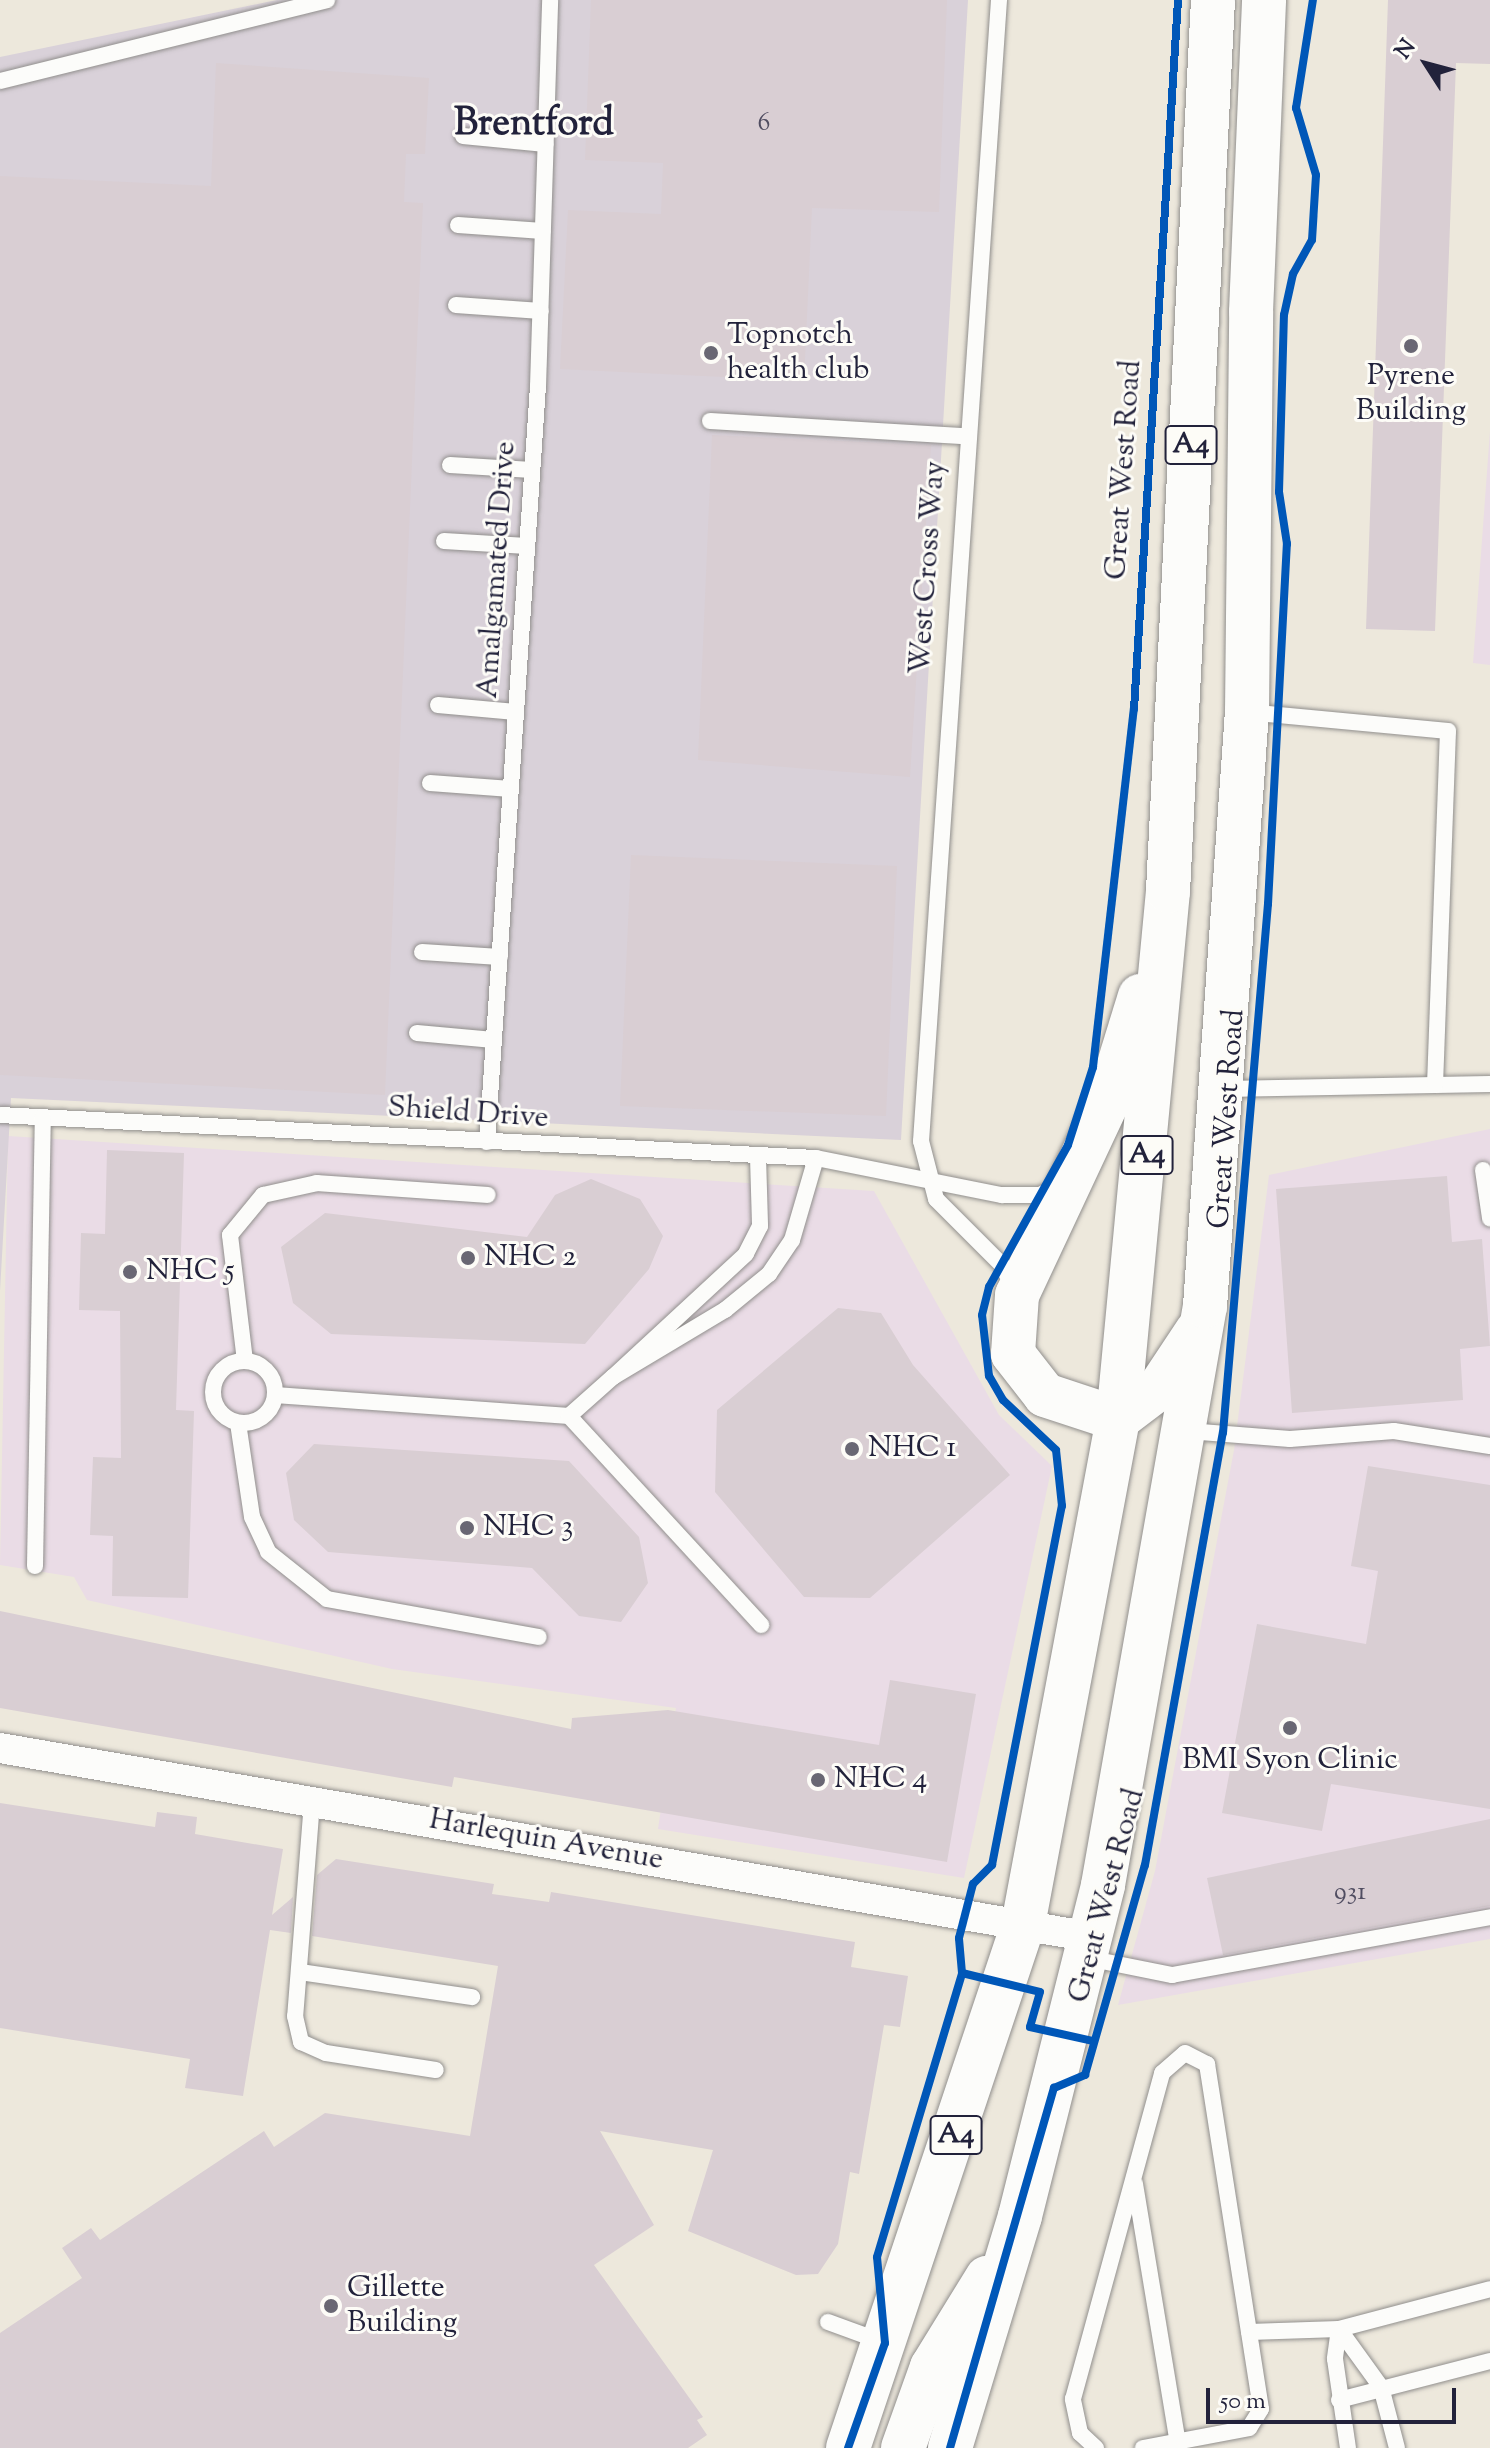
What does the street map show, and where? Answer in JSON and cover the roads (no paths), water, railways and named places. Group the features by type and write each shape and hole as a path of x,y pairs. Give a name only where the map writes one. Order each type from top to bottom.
{"highway":[{"name":"Great West Road","path":"848,2448 1023,1925 1118,1419 1168,891 1213,0"},
{"name":"Great West Road","path":"950,2448 1015,2231 1088,1948 1188,1431 1205,1306 1225,1089 1247,712 1252,281 1264,0"},
{"path":"1168,891 1128,1041 1074,1177 1017,1295 1010,1328 1023,1375 1066,1408 1118,1419 1160,1387 1205,1306"},
{"name":"A4","path":"903,2448 932,2367 1015,2231"}],"street":[{"name":"Harlequin Avenue","path":"0,1748 1023,1925 1088,1948"}],"lane":[{"path":"0,81 327,0"},
{"name":"Amalgamated Drive","path":"487,1142 541,311 550,0"},
{"name":"West Cross Way","path":"999,0 966,436 921,1141 931,1180 948,1217 1002,1265 1017,1295"},
{"path":"463,136 546,144"},
{"path":"458,225 543,231"},
{"path":"456,305 541,311"},
{"path":"710,421 966,436"},
{"path":"450,465 532,470"},
{"path":"444,541 527,546"},
{"path":"438,705 516,712"},
{"path":"1247,712 1448,731 1435,1085"},
{"path":"430,783 511,789"},
{"path":"422,952 500,957"},
{"path":"417,1033 494,1040"},
{"path":"1225,1089 1490,1084"},
{"name":"Shield Drive","path":"0,1115 816,1158 931,1180 1040,1195 1074,1177"},
{"path":"35,1566 43,1117"},
{"path":"569,1416 746,1254 760,1226 758,1157"},
{"path":"613,1377 725,1310 769,1274 792,1240 816,1158"},
{"path":"1483,1170 1490,1218"},
{"path":"245,1361 230,1235 263,1195 317,1183 488,1195"},
{"path":"245,1361 264,1368 275,1395 267,1414 238,1423 219,1412 212,1393 226,1366 245,1361"},
{"path":"275,1395 569,1416 761,1625"},
{"path":"238,1423 252,1517 268,1552 327,1599 539,1637"},
{"path":"1188,1431 1290,1439 1394,1431 1490,1446"},
{"path":"312,1802 295,2016 301,2042 326,2053 436,2070"},
{"path":"1088,1948 1172,1975 1490,1917"},
{"path":"300,1972 472,1997"},
{"path":"1096,2448 1080,2433 1073,2399 1162,2073 1185,2053 1199,2056 1207,2064 1249,2332 1257,2420 1178,2443 1143,2448"},
{"path":"1134,2177 1178,2443"},
{"path":"1249,2332 1339,2329 1490,2289"},
{"path":"828,2322 885,2343"},
{"path":"1339,2329 1381,2387 1397,2448"},
{"path":"1339,2329 1339,2400 1348,2448"},
{"path":"1339,2400 1490,2361"}],"place":[{"name":"Pyrene Building","path":"1411,346"},
{"name":"Topnotch health club","path":"711,353"},
{"name":"NHC 2","path":"468,1258"},
{"name":"NHC 5","path":"130,1272"},
{"name":"NHC 1","path":"852,1449"},
{"name":"NHC 3","path":"467,1528"},
{"name":"BMI Syon Clinic","path":"1290,1728"},
{"name":"NHC 4","path":"818,1780"},
{"name":"Gillette Building","path":"331,2306"}],"district":[{"name":"Brentford","path":"534,126"}]}
